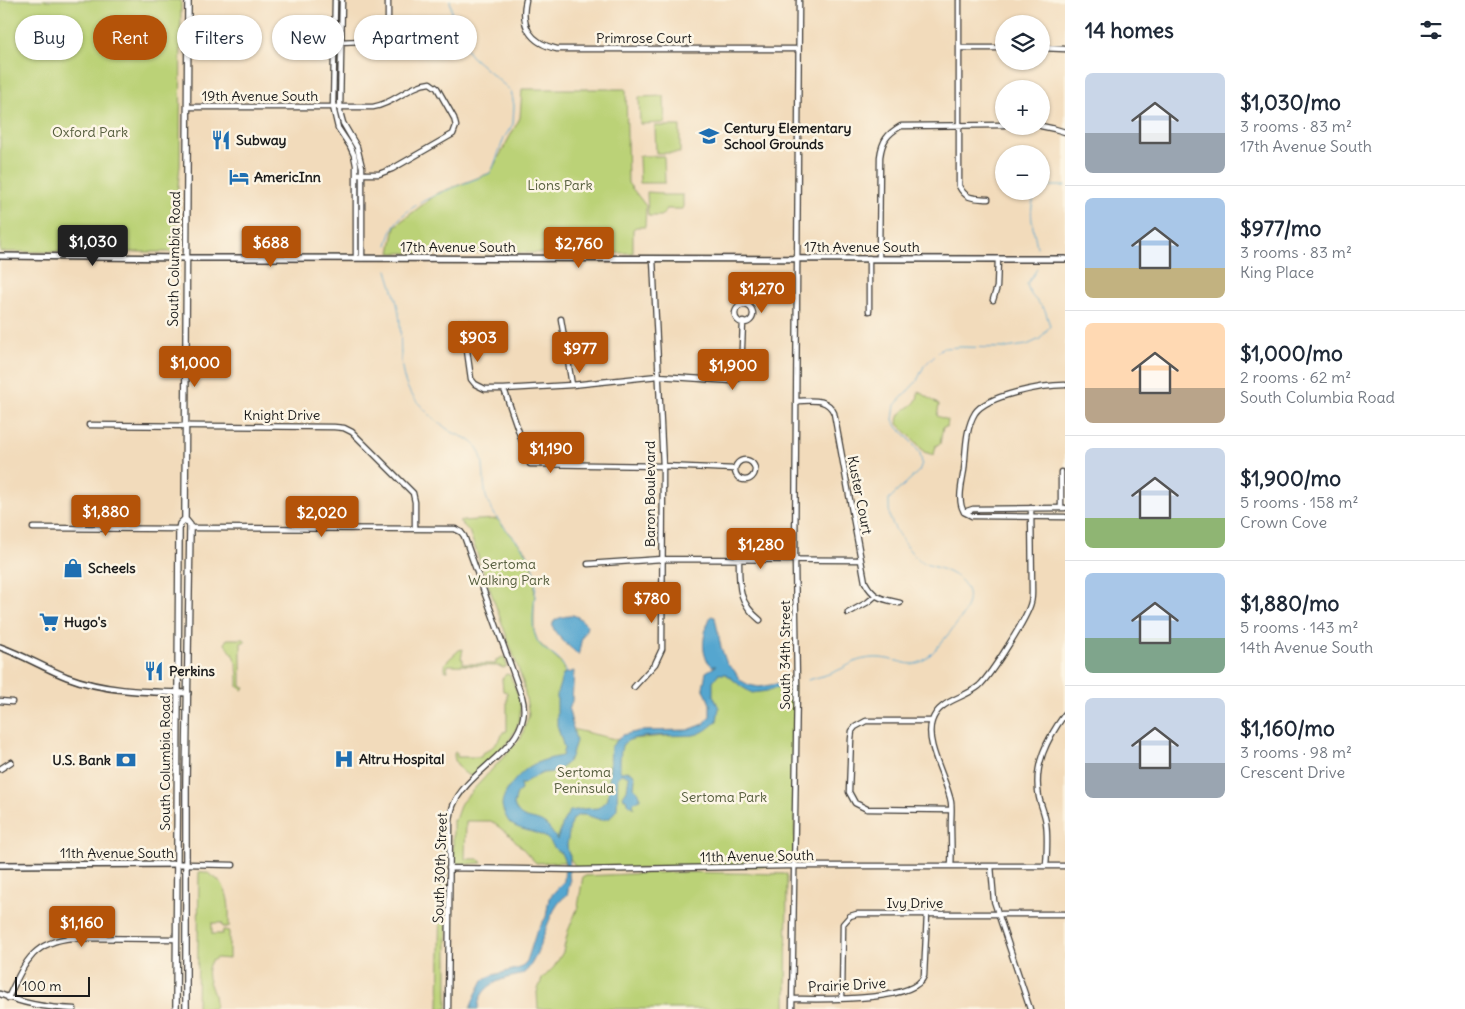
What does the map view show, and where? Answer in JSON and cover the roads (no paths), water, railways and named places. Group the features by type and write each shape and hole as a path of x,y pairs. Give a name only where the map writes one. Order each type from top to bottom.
{"main road":[{"name":"South Columbia Road","path":"186,1009 186,782 190,525 185,518 184,426 188,0"},
{"name":"South Columbia Road","path":"176,1009 180,524 185,518"},
{"path":"180,529 189,555"}],"street":[{"path":"335,0 335,15"},
{"path":"342,0 342,15"},
{"path":"344,42 363,41 381,31 386,26 388,19 388,0"},
{"name":"Primrose Court","path":"526,0 524,20 528,30 535,39 544,45 557,49 798,49"},
{"name":"South 34th Street","path":"792,1009 797,686 795,560 798,0"},
{"path":"959,0 959,186 963,194 972,198 988,199"},
{"path":"959,48 995,48"},
{"path":"1050,48 1065,49"},
{"path":"334,60 333,107 338,128 354,156 359,174"},
{"path":"341,60 340,118 359,154 359,258"},
{"name":"19th Avenue South","path":"188,107 381,106 421,84 430,83 437,88 454,118 456,126 453,134 392,169 379,174 359,174"},
{"path":"879,258 880,157 882,143 886,136 901,126 995,126"},
{"path":"1050,127 1065,132"},
{"name":"17th Avenue South","path":"0,256 1065,259"},
{"path":"869,258 869,311"},
{"name":"Baron Boulevard","path":"654,259 662,466 662,559 861,560"},
{"path":"993,300 997,287 998,259"},
{"path":"744,305 750,307 753,315 750,320 743,322 737,319 735,314 737,308 744,305"},
{"path":"561,319 572,385"},
{"path":"469,323 465,336 471,379 475,384 484,388 504,389 572,385 658,376 732,381 737,379 741,370 743,322"},
{"path":"1065,385 1036,388 994,400 984,404 975,412 968,434 960,501 964,512 972,516 1065,517"},
{"path":"504,389 530,464 735,469"},
{"name":"Kuster Court","path":"796,401 825,402 834,413 865,582 875,596"},
{"name":"Knight Drive","path":"89,425 344,428 352,432 413,493 416,529"},
{"path":"746,459 752,462 755,471 749,479 742,479 737,475 735,469 740,461 746,459"},
{"path":"964,512 973,509 1063,508 1062,472"},
{"path":"951,866 951,802 930,736 932,721 936,713 945,704 968,694 980,685 1020,627 1026,615 1031,603 1032,591 1031,508"},
{"path":"34,528 180,529"},
{"path":"190,528 416,529"},
{"name":"South 30th Street","path":"416,529 455,529 464,536 522,697 524,709 522,723 512,741 470,782 454,802 450,821 448,1009"},
{"path":"588,564 662,559 662,649 656,664 634,687"},
{"path":"739,560 742,598 750,612 760,620"},
{"path":"848,612 868,602 875,596 900,603"},
{"path":"0,647 86,684 120,690 188,693"},
{"path":"0,701 12,702"},
{"path":"1046,866 1046,823 1038,786 1039,769 1048,738 1065,714"},
{"path":"932,721 866,721 855,727 852,731 850,744 849,792 855,803 867,809 951,810"},
{"path":"0,769 11,762"},
{"name":"11th Avenue South","path":"0,865 233,865"},
{"name":"11th Avenue South","path":"449,868 575,870 795,866 1065,866"},
{"path":"990,866 994,901 1030,1009"},
{"name":"Ivy Drive","path":"842,998 842,924 850,916 856,914 1065,914"},
{"name":"Prairie Drive","path":"792,999 885,996 905,991 919,984 924,976 927,914"},
{"path":"8,998 23,966 32,954 57,940 72,938 176,939"},
{"path":"0,994 44,1008 74,1009"}],"water":[{"path":"573,615 587,625 578,655 560,638 553,627 553,623 557,619"},
{"path":"711,616 715,617 721,647 727,664 734,670 740,680 749,685 759,687 787,682 787,685 752,693 726,674 718,674 713,681 713,695 719,708 717,721 707,730 694,735 644,737 626,742 622,746 620,770 621,772 633,773 635,778 634,788 639,793 640,799 633,803 634,808 624,799 623,796 627,790 629,776 621,774 618,777 617,809 610,818 601,820 586,815 578,815 571,821 567,845 570,856 570,882 567,895 555,909 533,961 524,973 491,985 483,993 478,1009 470,1009 483,980 493,975 520,968 527,961 536,933 546,917 549,898 564,881 565,862 561,853 545,837 512,825 505,816 502,804 508,788 525,770 540,761 562,756 564,748 557,725 557,693 563,674 574,671 572,701 569,710 576,741 571,757 566,764 555,772 543,773 524,784 520,784 521,790 517,793 514,805 520,815 547,826 557,840 564,820 570,811 598,808 608,799 611,747 622,735 640,731 688,730 704,724 710,716 710,704 703,687 706,672 716,666 712,666 708,662 704,649 705,632"}],"waterway":[{"path":"387,245 394,226 412,208 438,194 490,173 504,138 513,124 514,105 511,91 471,56 464,46 454,30 450,0"},
{"path":"1050,186 1065,186"},
{"path":"1034,200 1031,211 1037,247"},
{"path":"808,680 868,658 882,658 908,664 918,663 927,658 958,623 967,606 968,591 964,584 957,577 946,571 917,559 903,542 890,518 889,499 919,471 922,463 920,453 893,420 895,405 917,381 924,366 942,348 1006,348 1027,345 1040,339 1050,326 1045,310 1032,296 1027,284 1037,269"},
{"path":"387,270 398,308 402,367 407,387 416,400 434,419 450,431 469,440 478,449 482,459 485,492 489,504 495,516 524,550 533,565 536,584 533,622 537,640 541,646 564,666 567,673"}],"place":[{"name":"Century Elementary School Grounds","path":"709,136"},
{"name":"Subway","path":"221,140"},
{"name":"AmericInn","path":"239,177"},
{"name":"Scheels","path":"73,568"},
{"name":"Hugo's","path":"49,622"},
{"name":"Perkins","path":"154,671"},
{"name":"Altru Hospital","path":"344,759"},
{"name":"U.S. Bank","path":"126,760"}],"park label":[{"name":"Oxford Park","path":"90,132"},
{"name":"Lions Park","path":"560,185"},
{"name":"Sertoma Walking Park","path":"509,572"},
{"name":"Sertoma Peninsula","path":"584,780"},
{"name":"Sertoma Park","path":"724,797"}]}
